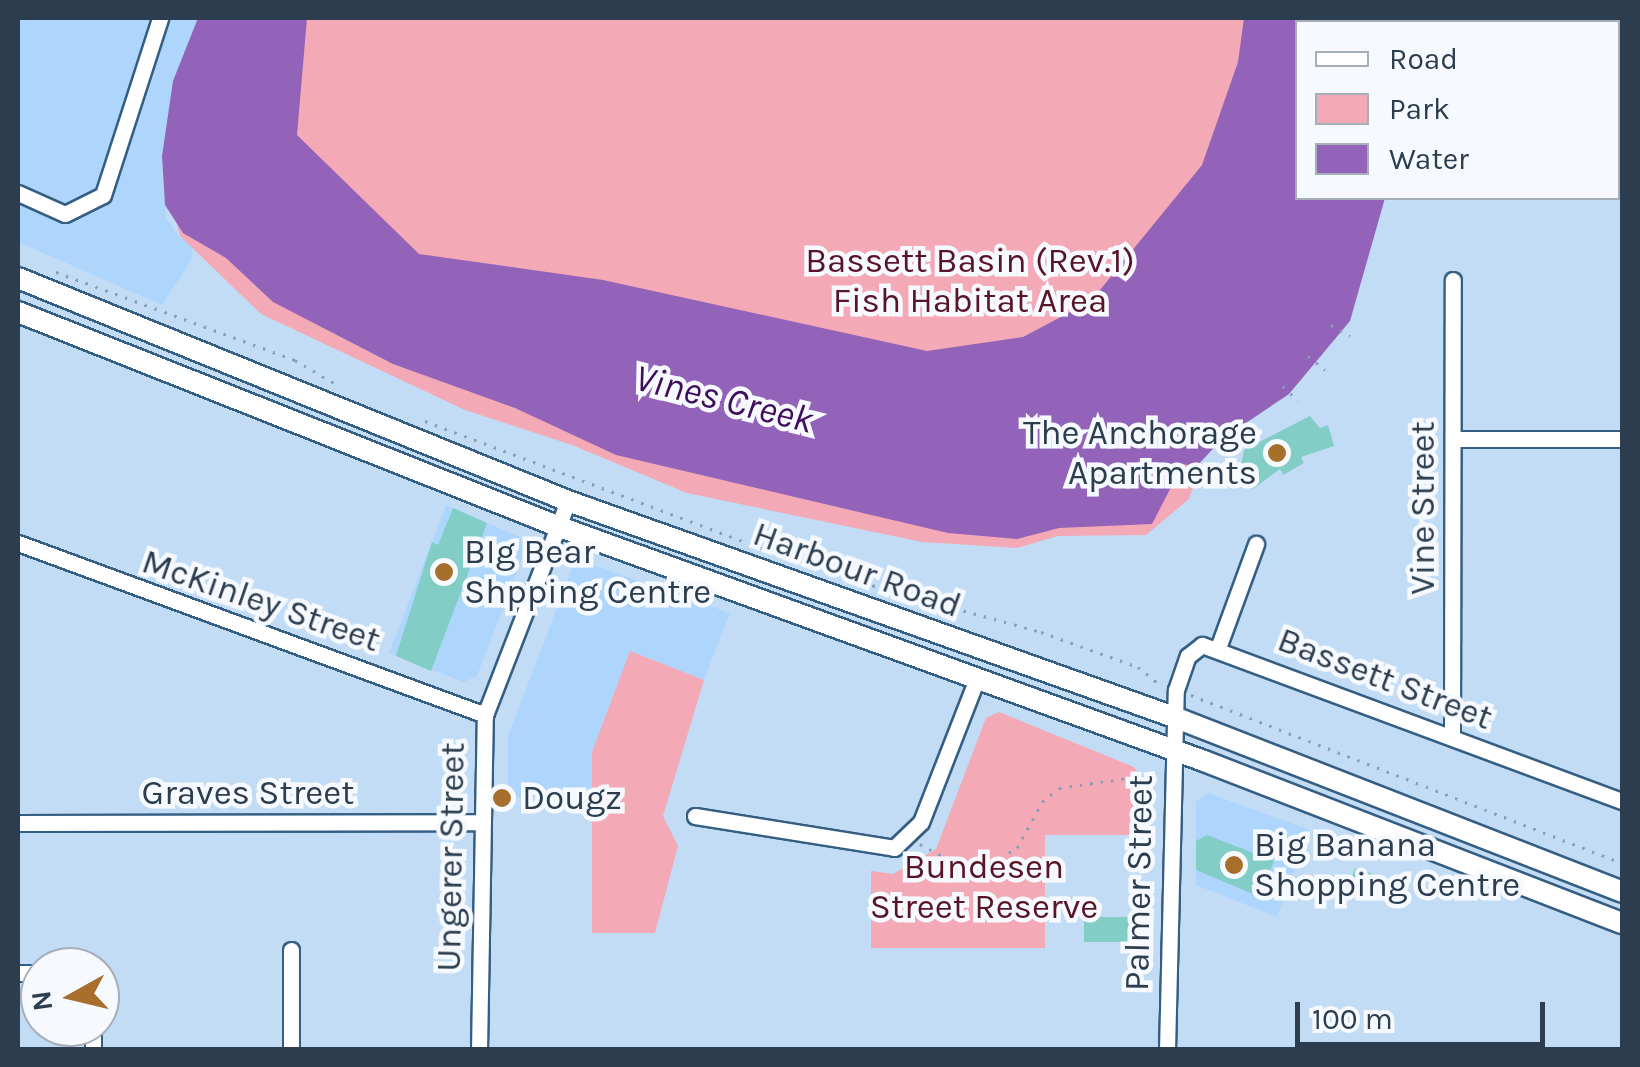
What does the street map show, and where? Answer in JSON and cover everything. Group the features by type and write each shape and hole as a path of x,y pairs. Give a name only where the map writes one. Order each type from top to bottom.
{"main road":[{"name":"Harbour Road","path":"18,278 568,501 1174,718 1622,892"},
{"name":"Harbour Road","path":"18,312 558,526 1171,750 1622,923"}],"street":[{"path":"18,193 65,214 103,195 160,18"},
{"name":"Vine Street","path":"1452,736 1454,280"},
{"path":"1453,438 1622,439"},
{"name":"Ungerer Street","path":"479,1050 479,822 484,716 568,501"},
{"name":"McKinley Street","path":"18,543 484,716"},
{"path":"1174,718 1188,656 1202,646 1218,648 1256,544"},
{"name":"Bassett Street","path":"1218,648 1622,801"},
{"path":"695,816 877,850 913,836 977,678"},
{"name":"Palmer Street","path":"1167,1050 1174,718"},
{"name":"Graves Street","path":"18,823 479,822"},
{"path":"291,950 291,1050"}],"path":[{"path":"40,269 156,305 295,360 348,392"},
{"path":"1331,325 1350,336"},
{"path":"1308,356 1325,370"},
{"path":"1283,386 1298,401"},
{"path":"415,418 811,568"},
{"path":"821,573 864,578 1041,632 1138,667 1159,684"},
{"path":"1190,695 1226,714 1622,862"},
{"path":"913,836 944,861 991,864 1017,848 1042,802 1058,788 1142,776"}],"shaded area":[{"path":"18,18 201,18 162,164 166,217 180,238 193,243 191,261 162,305 18,242"},
{"path":"446,505 520,537 525,550 477,676 464,682 389,653"},
{"path":"585,562 730,613 704,680 630,652 592,752 592,797 508,797 508,736 572,568"},
{"path":"1208,793 1310,830 1277,917 1196,885 1196,802"}],"green space":[{"name":"Bassett Basin (Rev.1) Fish Habitat Area","path":"201,18 1622,18 1620,94 1620,20 1295,20 1297,200 1196,419 1196,478 1189,499 1146,535 1058,536 1017,548 922,542 687,493 572,445 465,410 261,314 180,236 170,197"},
{"path":"630,651 704,680 663,816 678,846 655,933 592,933 592,752"},
{"name":"Bundesen Street Reserve","path":"999,712 1134,767 1146,785 1146,835 1045,835 1045,948 871,948 871,871 893,874 936,849 986,718"}],"water":[{"name":"Vines Creek","path":"198,18 307,18 297,135 419,254 603,280 927,351 1023,337 1091,301 1202,165 1238,62 1244,18 1622,18 1620,44 1620,20 1295,20 1295,200 1384,200 1350,321 1289,394 1222,439 1196,467 1183,464 1152,524 1059,528 1017,539 948,533 616,455 515,408 393,364 273,302 226,258 183,233 165,205 162,156 173,81"}],"building":[{"name":"The Anchorage Apartments","path":"1310,416 1320,428 1328,425 1334,446 1301,457 1304,463 1283,475 1280,469 1253,489 1240,470 1244,450"},
{"name":"BIg Bear Shpping Centre","path":"453,508 487,523 431,671 396,656 432,542 438,545"},
{"name":"Big Banana Shopping Centre","path":"1207,835 1274,861 1260,897 1196,870 1196,841"},
{"path":"1355,868 1385,878 1379,898 1349,888"},
{"path":"1084,917 1139,917 1139,942 1084,942"}],"place":[{"name":"The Anchorage Apartments","path":"1277,453"},
{"name":"BIg Bear Shpping Centre","path":"444,572"},
{"name":"Dougz","path":"502,798"},
{"name":"Big Banana Shopping Centre","path":"1234,865"}]}
